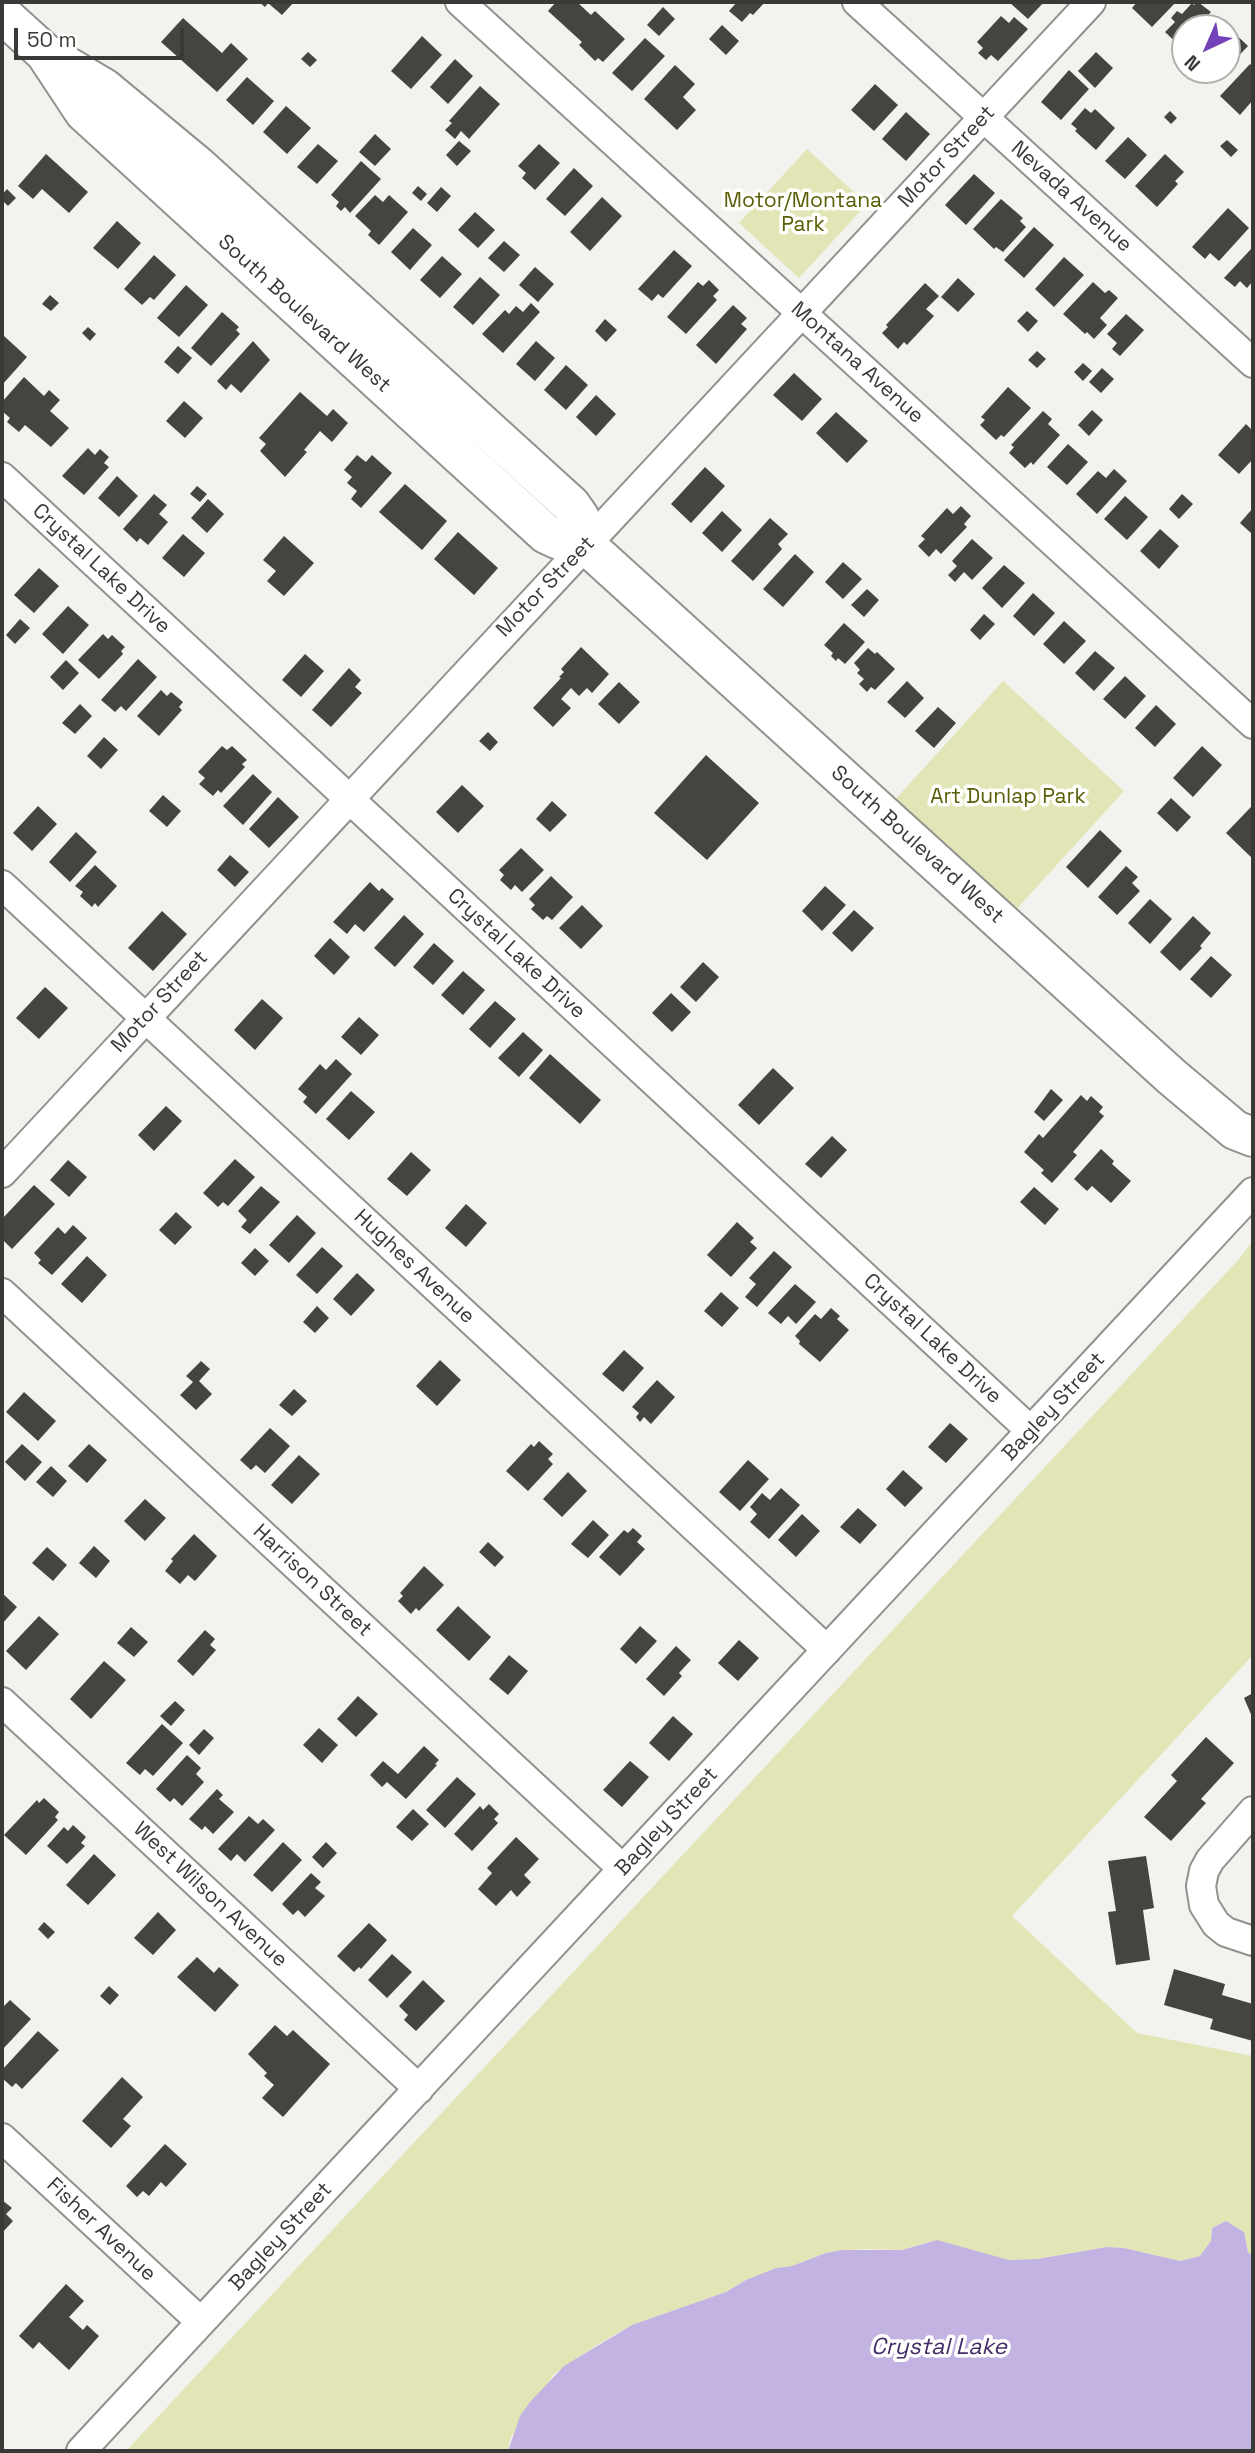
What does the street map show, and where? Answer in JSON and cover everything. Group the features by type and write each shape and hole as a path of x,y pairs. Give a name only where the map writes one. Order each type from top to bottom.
{"street":[{"name":"Montana Avenue","path":"460,2 1253,724"},
{"name":"Nevada Avenue","path":"857,2 1253,363"},
{"name":"Motor Street","path":"2,1173 1091,2"},
{"name":"South Boulevard West","path":"2,14 45,53 104,88 198,166 571,505 580,518 586,545 1172,1077 1236,1130 1253,1137"},
{"name":"Crystal Lake Drive","path":"2,477 1031,1431"},
{"name":"Hughes Avenue","path":"2,885 827,1650"},
{"name":"Bagley Street","path":"81,2451 1253,1192"},
{"name":"Harrison Street","path":"2,1293 623,1869"},
{"name":"West Wilson Avenue","path":"2,1702 419,2089"},
{"path":"1253,1811 1210,1860 1201,1886 1204,1905 1216,1924 1226,1932 1253,1941"},
{"name":"Fisher Avenue","path":"2,2137 201,2322"}],"green space":[{"name":"Motor/Montana Park","path":"807,149 867,204 799,278 739,223"},
{"name":"Art Dunlap Park","path":"1003,681 1124,791 1013,913 892,803"},
{"path":"1253,1240 1253,1655 1012,1916 1137,2033 1253,2056 1253,2256 1248,2252 1244,2232 1226,2221 1212,2228 1211,2241 1200,2256 1180,2261 1124,2248 1107,2247 1037,2259 1009,2260 932,2241 902,2250 863,2249 826,2253 792,2266 776,2268 746,2280 726,2292 632,2325 597,2345 554,2374 511,2437 508,2451 126,2451 1240,1258"}],"water":[{"name":"Crystal Lake","path":"1226,2221 1244,2232 1248,2252 1253,2256 1253,2451 508,2451 520,2416 564,2366 632,2325 726,2292 746,2280 776,2268 792,2266 842,2250 902,2250 937,2240 1009,2260 1037,2259 1107,2247 1124,2248 1180,2261 1200,2256 1211,2241 1212,2228"}],"building":[{"path":"259,2 294,2 282,15 268,3 265,7"},
{"path":"556,2 577,2 591,15 595,11 625,39 603,62 598,58 595,61 579,45 582,42 548,11"},
{"path":"737,2 765,2 742,22 729,11"},
{"path":"1009,2 1044,2 1028,19"},
{"path":"1137,2 1176,2 1152,27 1132,8"},
{"path":"1198,2 1211,12 1182,14 1192,3 1194,5"},
{"path":"663,7 675,19 659,36 647,25"},
{"path":"1001,16 1009,23 1014,17 1028,29 998,61 991,55 986,60 978,53 983,48 977,42"},
{"path":"183,18 222,53 231,43 248,59 217,92 161,42"},
{"path":"722,25 739,41 726,55 709,39"},
{"path":"1171,26 1171,38 1165,32"},
{"path":"422,36 442,55 411,89 391,71"},
{"path":"645,38 665,56 632,91 612,73"},
{"path":"1241,39 1248,46 1241,53"},
{"path":"308,52 317,60 310,67 301,59"},
{"path":"1096,52 1113,68 1095,88 1078,71"},
{"path":"455,59 473,76 448,104 430,87"},
{"path":"1250,64 1253,67 1253,100 1240,115 1220,96 1231,84 1241,84 1241,74"},
{"path":"675,65 695,84 683,97 696,110 677,130 644,99"},
{"path":"1069,70 1089,89 1061,120 1041,102"},
{"path":"247,77 274,101 253,125 226,100"},
{"path":"875,84 898,105 874,131 851,110"},
{"path":"480,86 500,104 469,139 461,131 455,139 445,130 452,123 449,121"},
{"path":"286,106 311,128 287,154 263,132"},
{"path":"1085,108 1091,113 1095,109 1115,128 1096,150 1071,124"},
{"path":"1170,111 1177,118 1171,124 1164,117"},
{"path":"906,112 930,134 906,161 882,139"},
{"path":"375,134 391,149 375,166 359,152"},
{"path":"1128,137 1147,155 1125,179 1105,161"},
{"path":"1227,140 1238,150 1231,157 1220,146"},
{"path":"459,141 471,151 457,166 446,155"},
{"path":"318,144 338,161 317,184 297,167"},
{"path":"539,144 560,163 535,190 522,178 526,173 518,166"},
{"path":"46,154 88,192 69,213 42,189 33,199 18,186"},
{"path":"1165,154 1184,172 1175,181 1178,184 1157,207 1135,186"},
{"path":"361,161 381,179 350,213 345,207 341,211 336,206 339,202 331,195"},
{"path":"574,168 593,186 565,216 546,199"},
{"path":"974,174 995,193 966,225 945,205"},
{"path":"418,186 427,194 421,201 412,193"},
{"path":"441,187 451,196 437,212 427,203"},
{"path":"7,189 16,198 8,206 2,200"},
{"path":"375,195 383,202 389,195 408,212 379,245 368,235 371,231 355,216"},
{"path":"602,197 622,216 590,251 570,232"},
{"path":"1001,199 1023,218 1020,221 1026,227 1003,252 996,247 994,249 973,229"},
{"path":"1228,208 1249,228 1219,261 1210,253 1205,259 1192,247"},
{"path":"475,212 495,230 478,248 458,230"},
{"path":"117,221 141,243 118,269 93,248"},
{"path":"1034,227 1054,245 1024,278 1004,260"},
{"path":"413,228 432,245 410,270 391,252"},
{"path":"504,241 520,255 504,272 488,258"},
{"path":"1251,249 1253,281 1247,288 1240,281 1235,287 1224,278"},
{"path":"674,250 692,266 663,298 658,294 652,301 638,289"},
{"path":"154,255 176,275 154,300 150,297 142,305 124,289"},
{"path":"442,256 462,274 440,298 420,280"},
{"path":"1064,257 1084,275 1054,307 1035,289"},
{"path":"535,267 554,284 538,302 519,285"},
{"path":"480,277 500,295 473,325 453,307"},
{"path":"958,278 975,294 958,312 941,297"},
{"path":"709,280 719,290 713,296 717,300 686,334 667,317 698,282 703,286"},
{"path":"1093,282 1105,293 1109,290 1118,298 1100,318 1107,325 1094,339 1063,314"},
{"path":"925,283 939,296 926,309 934,316 907,345 904,342 898,349 882,333 888,327 886,325"},
{"path":"186,285 208,305 179,337 157,318"},
{"path":"50,295 59,303 51,311 42,304"},
{"path":"531,303 540,312 503,353 482,334 505,310 509,314 516,306 523,312"},
{"path":"733,305 747,318 741,324 747,329 716,364 696,345"},
{"path":"1027,311 1038,321 1028,332 1017,321"},
{"path":"222,312 239,327 236,330 240,334 211,366 191,348"},
{"path":"1126,314 1144,330 1120,356 1112,349 1117,343 1107,334"},
{"path":"605,319 617,330 606,342 595,331"},
{"path":"88,327 96,334 90,341 82,333"},
{"path":"4,336 27,357 2,385 2,339"},
{"path":"253,341 270,360 241,393 231,384 226,390 217,381"},
{"path":"536,341 555,358 535,381 516,364"},
{"path":"178,346 192,358 178,374 164,362"},
{"path":"1037,351 1046,359 1037,368 1028,360"},
{"path":"1083,363 1092,371 1083,381 1074,372"},
{"path":"566,365 588,385 566,410 544,390"},
{"path":"1102,368 1114,379 1101,393 1089,382"},
{"path":"794,373 822,399 802,421 773,395"},
{"path":"24,377 44,396 49,390 60,400 50,411 69,428 51,447 25,425 19,432 7,422 10,418 2,411 2,402"},
{"path":"1008,387 1031,408 1004,437 1001,435 996,440 980,425 985,420 981,417"},
{"path":"300,392 327,416 333,409 348,423 332,442 320,431 304,450 307,452 285,477 260,451 266,444 259,438"},
{"path":"596,395 616,414 596,436 576,417"},
{"path":"184,401 203,418 185,438 166,421"},
{"path":"1092,410 1103,420 1089,436 1078,425"},
{"path":"1043,411 1052,419 1048,424 1060,435 1033,465 1031,462 1025,468 1009,453 1014,447 1011,445"},
{"path":"836,412 868,441 847,463 816,433"},
{"path":"1246,424 1253,431 1253,459 1239,474 1218,455"},
{"path":"1068,444 1088,462 1067,485 1047,467"},
{"path":"88,448 95,455 100,449 109,457 104,463 109,467 84,495 62,476"},
{"path":"357,455 366,462 372,455 392,473 361,508 351,499 357,491 347,483 352,477 344,470"},
{"path":"705,467 725,486 691,523 671,504"},
{"path":"1114,469 1127,481 1097,514 1076,494 1098,471 1106,478"},
{"path":"117,476 138,496 119,517 98,498"},
{"path":"405,484 447,521 422,550 379,512"},
{"path":"197,486 207,494 200,502 190,494"},
{"path":"154,494 167,505 159,514 168,522 148,545 140,538 137,542 123,529"},
{"path":"1182,494 1193,504 1179,519 1169,509"},
{"path":"1125,496 1148,517 1127,540 1104,519"},
{"path":"208,499 224,514 207,533 191,518"},
{"path":"961,506 971,516 964,524 967,527 941,554 936,549 929,557 918,546 925,539 921,536 947,508 953,514"},
{"path":"1253,508 1253,531 1251,533 1240,523"},
{"path":"722,511 742,530 722,552 702,533"},
{"path":"770,518 788,534 778,544 782,549 753,581 731,561"},
{"path":"1160,529 1179,546 1159,569 1140,551"},
{"path":"458,532 498,568 474,595 434,559"},
{"path":"183,534 205,553 184,577 162,558"},
{"path":"284,536 314,563 284,596 267,581 276,571 263,560"},
{"path":"972,539 993,558 972,580 964,572 955,582 948,575 957,566 952,561"},
{"path":"795,554 814,572 783,607 763,589"},
{"path":"843,562 862,579 843,599 825,582"},
{"path":"1004,565 1025,583 1002,608 982,588"},
{"path":"39,568 59,586 34,613 14,595"},
{"path":"867,589 879,600 864,617 851,605"},
{"path":"1033,593 1055,613 1034,636 1013,616"},
{"path":"68,606 89,625 63,654 42,634"},
{"path":"984,614 995,624 980,640 970,630"},
{"path":"20,619 30,628 15,644 6,635"},
{"path":"1064,621 1086,641 1064,664 1043,644"},
{"path":"844,623 865,642 845,664 838,658 836,661 831,656 833,653 824,645"},
{"path":"103,634 108,639 112,635 125,647 121,651 123,654 99,679 78,660"},
{"path":"581,647 609,674 592,693 587,688 579,696 571,688 561,699 571,708 553,727 533,708 561,678 559,677 564,672 561,669"},
{"path":"868,648 875,654 877,652 895,669 875,690 871,687 867,692 859,684 864,679 857,673 860,670 854,663"},
{"path":"1095,651 1115,668 1094,691 1075,673"},
{"path":"305,654 324,671 301,697 282,680"},
{"path":"138,659 157,677 126,711 121,706 115,712 101,700"},
{"path":"66,660 79,673 63,690 50,677"},
{"path":"349,668 361,680 355,687 362,693 331,727 312,710"},
{"path":"1125,676 1146,696 1125,719 1103,699"},
{"path":"907,681 924,698 905,718 887,702"},
{"path":"619,682 640,702 619,724 598,704"},
{"path":"161,690 167,696 171,692 183,702 179,707 182,710 159,736 137,716"},
{"path":"80,704 92,716 75,734 62,723"},
{"path":"1156,705 1176,724 1155,747 1135,728"},
{"path":"938,707 956,723 934,748 915,731"},
{"path":"488,732 498,742 490,751 479,741"},
{"path":"104,737 118,750 101,769 87,756"},
{"path":"222,746 227,750 232,746 247,760 242,764 245,767 221,793 218,790 213,796 199,784 205,778 198,772"},
{"path":"1202,746 1222,765 1193,797 1173,778"},
{"path":"706,755 759,803 707,860 654,813"},
{"path":"253,774 272,792 243,825 223,806"},
{"path":"462,785 484,806 458,833 436,812"},
{"path":"163,795 181,811 167,827 149,811"},
{"path":"278,797 299,817 269,848 249,829"},
{"path":"1171,798 1191,817 1177,832 1157,813"},
{"path":"552,801 567,815 550,832 536,819"},
{"path":"38,806 57,824 32,851 13,833"},
{"path":"1251,807 1253,810 1253,859 1226,833"},
{"path":"1100,830 1122,851 1088,888 1066,867"},
{"path":"76,832 97,852 70,882 49,862"},
{"path":"521,848 544,870 522,892 515,885 511,890 500,880 504,875 499,870"},
{"path":"230,855 249,872 235,887 217,870"},
{"path":"95,865 117,886 98,907 95,903 92,907 80,896 83,892 75,886"},
{"path":"1126,866 1138,877 1132,883 1140,891 1117,915 1098,897"},
{"path":"551,876 573,897 552,920 547,916 543,920 531,909 535,905 529,899"},
{"path":"370,882 379,891 382,888 394,899 364,932 355,924 347,934 333,922"},
{"path":"825,886 846,905 822,931 802,911"},
{"path":"1150,899 1172,919 1150,944 1128,923"},
{"path":"582,905 603,926 581,949 559,928"},
{"path":"854,910 874,928 852,952 832,933"},
{"path":"162,911 187,934 153,971 128,948"},
{"path":"404,915 424,934 395,967 374,948"},
{"path":"1193,916 1211,933 1200,946 1202,948 1180,971 1160,952"},
{"path":"330,938 350,957 334,975 314,956"},
{"path":"434,943 454,961 433,985 413,967"},
{"path":"1211,956 1232,975 1211,998 1190,979"},
{"path":"703,962 719,977 696,1002 680,987"},
{"path":"463,971 485,990 463,1015 441,995"},
{"path":"45,987 68,1008 39,1039 16,1018"},
{"path":"671,993 691,1012 672,1032 652,1013"},
{"path":"262,999 283,1018 255,1050 234,1030"},
{"path":"495,1001 516,1019 490,1048 469,1029"},
{"path":"359,1017 379,1035 361,1055 341,1037"},
{"path":"523,1032 543,1050 519,1077 498,1058"},
{"path":"550,1054 601,1100 580,1124 529,1078"},
{"path":"336,1059 352,1074 316,1114 303,1102 307,1097 298,1089 320,1064 326,1070"},
{"path":"773,1068 794,1088 759,1125 738,1105"},
{"path":"1051,1089 1063,1100 1044,1121 1034,1112"},
{"path":"351,1091 375,1112 349,1140 326,1119"},
{"path":"1081,1095 1087,1101 1091,1096 1103,1107 1099,1112 1104,1116 1073,1152 1077,1155 1052,1183 1041,1173 1044,1170 1024,1152 1039,1134 1043,1138"},
{"path":"166,1106 182,1121 154,1151 138,1135"},
{"path":"832,1136 847,1150 821,1178 805,1164"},
{"path":"1101,1149 1114,1161 1112,1164 1131,1181 1111,1203 1092,1186 1087,1191 1074,1179"},
{"path":"411,1152 431,1170 407,1196 387,1179"},
{"path":"235,1159 255,1177 228,1206 223,1202 218,1207 203,1193"},
{"path":"68,1160 87,1177 69,1197 50,1180"},
{"path":"34,1185 55,1204 12,1249 2,1239 2,1219"},
{"path":"261,1186 280,1202 250,1234 241,1227 247,1220 238,1211"},
{"path":"1034,1187 1059,1209 1045,1225 1020,1202"},
{"path":"466,1204 487,1223 466,1247 445,1228"},
{"path":"176,1212 192,1227 175,1245 159,1230"},
{"path":"297,1215 316,1233 289,1263 269,1245"},
{"path":"737,1222 754,1238 750,1242 757,1248 731,1277 707,1255"},
{"path":"73,1225 87,1238 52,1275 38,1263 41,1260 34,1253 58,1227 65,1234"},
{"path":"322,1247 343,1266 317,1294 296,1275"},
{"path":"255,1248 269,1261 255,1276 241,1263"},
{"path":"774,1251 792,1267 757,1307 745,1297 756,1284 749,1278"},
{"path":"87,1256 107,1275 82,1303 61,1284"},
{"path":"357,1273 375,1290 351,1316 333,1299"},
{"path":"795,1284 816,1302 796,1324 788,1316 781,1324 768,1313"},
{"path":"721,1292 739,1308 722,1327 704,1311"},
{"path":"317,1306 329,1318 315,1333 303,1322"},
{"path":"831,1308 840,1316 837,1319 849,1330 820,1362 799,1344 800,1341 795,1336 815,1314 821,1319"},
{"path":"624,1350 644,1368 623,1392 602,1374"},
{"path":"440,1360 461,1380 437,1406 416,1386"},
{"path":"201,1361 210,1369 199,1381 212,1394 196,1410 180,1395 193,1382 186,1376"},
{"path":"657,1380 675,1397 651,1424 644,1417 640,1422 636,1417 639,1413 632,1407"},
{"path":"294,1389 307,1401 292,1416 279,1405"},
{"path":"24,1392 56,1421 38,1441 6,1412"},
{"path":"950,1423 968,1439 946,1463 928,1447"},
{"path":"270,1428 290,1446 265,1473 256,1465 251,1470 240,1460"},
{"path":"539,1441 553,1454 548,1459 553,1464 528,1491 506,1471 531,1444 534,1447"},
{"path":"22,1444 42,1462 25,1481 5,1462"},
{"path":"89,1444 107,1460 87,1483 68,1466"},
{"path":"299,1455 320,1474 292,1504 271,1485"},
{"path":"748,1460 769,1479 740,1511 719,1492"},
{"path":"51,1466 67,1481 53,1497 36,1482"},
{"path":"903,1470 923,1488 905,1507 886,1489"},
{"path":"568,1472 587,1491 562,1517 543,1499"},
{"path":"781,1488 800,1505 769,1539 750,1522 757,1514 750,1507 762,1493 770,1500"},
{"path":"145,1499 166,1518 145,1541 124,1521"},
{"path":"858,1508 877,1525 860,1544 840,1527"},
{"path":"802,1514 820,1531 796,1557 778,1540"},
{"path":"593,1520 609,1535 588,1558 571,1544"},
{"path":"633,1528 642,1536 637,1542 645,1549 620,1576 599,1557 624,1530 628,1533"},
{"path":"194,1534 217,1556 195,1581 188,1575 180,1584 165,1571 173,1561 171,1559"},
{"path":"488,1542 504,1557 495,1567 479,1552"},
{"path":"94,1546 110,1561 96,1578 79,1563"},
{"path":"47,1547 67,1565 53,1581 32,1563"},
{"path":"424,1566 444,1585 419,1611 416,1608 411,1614 398,1601 403,1596 400,1593"},
{"path":"2,1593 17,1607 2,1624"},
{"path":"458,1606 491,1637 469,1661 436,1630"},
{"path":"39,1616 59,1634 26,1670 6,1651"},
{"path":"640,1626 657,1641 636,1664 620,1649"},
{"path":"131,1627 148,1642 134,1657 117,1643"},
{"path":"205,1630 215,1639 210,1645 216,1650 193,1676 177,1661"},
{"path":"739,1640 759,1658 738,1681 718,1663"},
{"path":"676,1646 691,1660 679,1673 682,1676 664,1696 646,1679"},
{"path":"509,1655 528,1671 508,1695 489,1679"},
{"path":"104,1661 126,1680 91,1719 70,1699"},
{"path":"1253,1693 1253,1719 1244,1698"},
{"path":"358,1696 378,1714 356,1737 337,1719"},
{"path":"175,1701 185,1710 171,1726 160,1716"},
{"path":"673,1716 693,1734 669,1761 649,1743"},
{"path":"162,1724 183,1743 153,1776 145,1769 140,1775 126,1763"},
{"path":"319,1728 338,1745 322,1763 303,1745"},
{"path":"204,1729 214,1738 199,1755 189,1745"},
{"path":"1206,1737 1234,1763 1201,1799 1206,1803 1171,1841 1144,1817 1177,1781 1171,1775"},
{"path":"424,1746 439,1760 406,1799 387,1782 382,1787 370,1775 383,1761 398,1774"},
{"path":"187,1755 201,1768 196,1774 204,1782 182,1806 174,1798 170,1802 156,1789"},
{"path":"630,1761 649,1777 622,1807 603,1790"},
{"path":"457,1777 476,1794 445,1828 426,1810"},
{"path":"217,1789 223,1795 219,1799 234,1812 213,1834 205,1826 202,1830 189,1819"},
{"path":"44,1798 59,1812 55,1817 58,1820 26,1855 4,1835 37,1800 39,1803"},
{"path":"489,1804 499,1814 494,1819 498,1823 472,1851 454,1834 480,1806 483,1810"},
{"path":"413,1809 429,1824 412,1841 396,1827"},
{"path":"249,1816 258,1824 263,1819 275,1830 245,1862 237,1854 231,1861 218,1849"},
{"path":"73,1825 86,1837 81,1843 85,1846 67,1864 47,1846 64,1827 68,1831"},
{"path":"516,1837 539,1859 524,1875 531,1882 517,1897 511,1890 496,1906 478,1889 492,1873 487,1868"},
{"path":"283,1842 302,1860 272,1892 253,1875"},
{"path":"326,1842 337,1853 323,1868 312,1857"},
{"path":"94,1854 116,1875 88,1905 66,1885"},
{"path":"1146,1856 1154,1908 1143,1910 1150,1960 1116,1965 1108,1912 1116,1911 1108,1861"},
{"path":"311,1873 321,1882 315,1888 325,1896 305,1917 298,1910 293,1915 282,1904"},
{"path":"158,1912 176,1930 153,1955 134,1938"},
{"path":"44,1922 55,1932 48,1939 38,1929"},
{"path":"369,1923 387,1940 361,1969 359,1967 354,1972 337,1956"},
{"path":"392,1954 412,1972 387,1998 368,1980"},
{"path":"197,1957 214,1973 219,1967 239,1985 215,2012 177,1977"},
{"path":"1174,1969 1225,1984 1222,1995 1253,2004 1253,2041 1210,2029 1213,2019 1164,2005"},
{"path":"423,1980 445,2001 416,2031 404,2020 408,2015 399,2006"},
{"path":"109,1986 119,1995 110,2005 100,1996"},
{"path":"10,2000 31,2019 2,2050 2,2008"},
{"path":"275,2025 287,2036 293,2030 330,2064 283,2117 262,2098 274,2085 264,2076 267,2073 248,2054"},
{"path":"38,2031 59,2050 22,2089 16,2083 12,2087 2,2078 2,2070"},
{"path":"122,2077 143,2097 123,2119 131,2126 111,2148 82,2121"},
{"path":"165,2144 187,2164 166,2187 161,2182 149,2196 143,2191 137,2197 126,2186"},
{"path":"2,2200 12,2208 6,2214 13,2221 2,2233"},
{"path":"66,2284 84,2301 69,2317 83,2330 87,2325 99,2336 69,2370 39,2342 33,2349 19,2336"}]}
